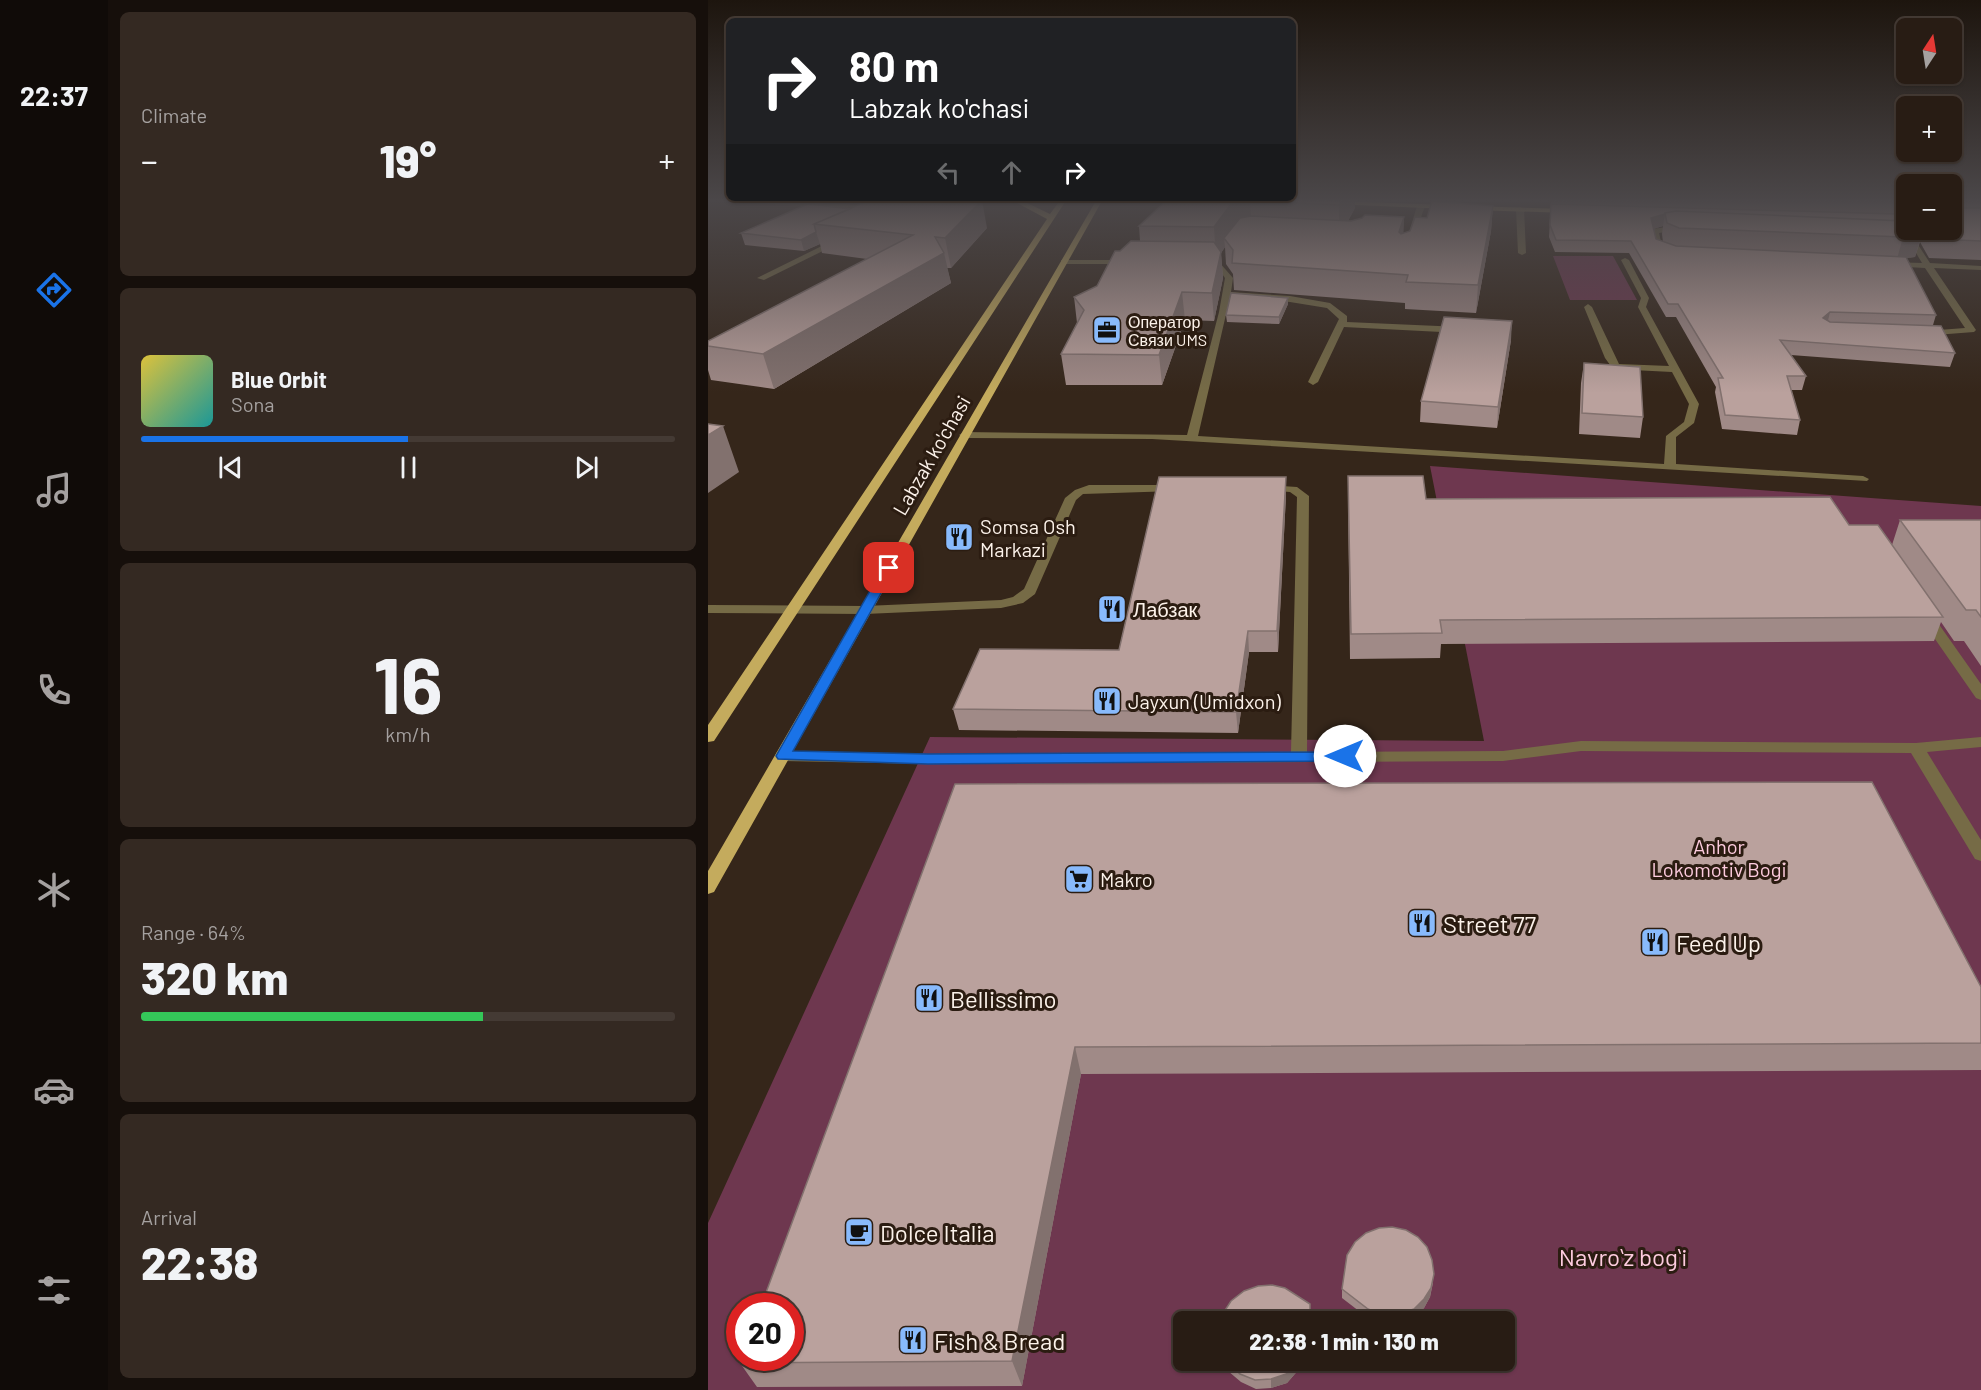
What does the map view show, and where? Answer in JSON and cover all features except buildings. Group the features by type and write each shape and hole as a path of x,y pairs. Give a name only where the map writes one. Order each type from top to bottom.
{"main road":[{"name":"Labzak ko'chasi","path":"708,737 1022,264"},
{"name":"Labzak ko'chasi","path":"708,887 1063,264"}],"street":[{"path":"761,278 791,264"},
{"path":"1192,438 1229,278 1224,264"},
{"path":"1628,264 1645,297 1642,307 1694,404 1689,423 1671,436 1670,467"},
{"path":"1893,264 1981,268"},
{"path":"1913,333 1935,334 1971,330 1926,266"},
{"path":"1226,294 1290,299 1330,306 1344,318 1313,382"},
{"path":"1588,307 1616,367 1675,369"},
{"path":"1341,324 1476,331"},
{"path":"964,435 1192,438 1863,479"},
{"path":"708,609 866,610 1001,604 1018,600 1030,591 1071,498 1079,492 1089,489 1184,488"},
{"path":"1256,488 1293,489 1303,496 1299,757"},
{"path":"1920,607 1981,695"},
{"path":"783,756 928,759 1503,756 1581,746 1916,748 1981,742"},
{"path":"1916,748 1981,855"}],"green space":[{"path":"1556,264 1617,264 1637,300 1570,300"},
{"name":"Anhor Lokomotiv Bogi","path":"1430,466 1981,506 1981,1390 708,1390 708,1223 930,737 1484,741"}],"place":[{"name":"Оператор Связи UMS","path":"1107,330"},
{"name":"Somsa Osh Markazi","path":"959,537"},
{"name":"Лабзак","path":"1112,609"},
{"name":"Jayxun (Umidxon)","path":"1107,701"},
{"name":"Makro","path":"1079,879"},
{"name":"Street 77","path":"1422,923"},
{"name":"Feed Up","path":"1655,942"},
{"name":"Bellissimo","path":"929,998"},
{"name":"Dolce Italia","path":"859,1232"},
{"name":"Fish & Bread","path":"913,1340"}],"route":[{"path":"889,568 783,756 928,759 1345,756"}],"park label":[{"name":"Navroʻz bogʻi","path":"1623,1256"}]}
